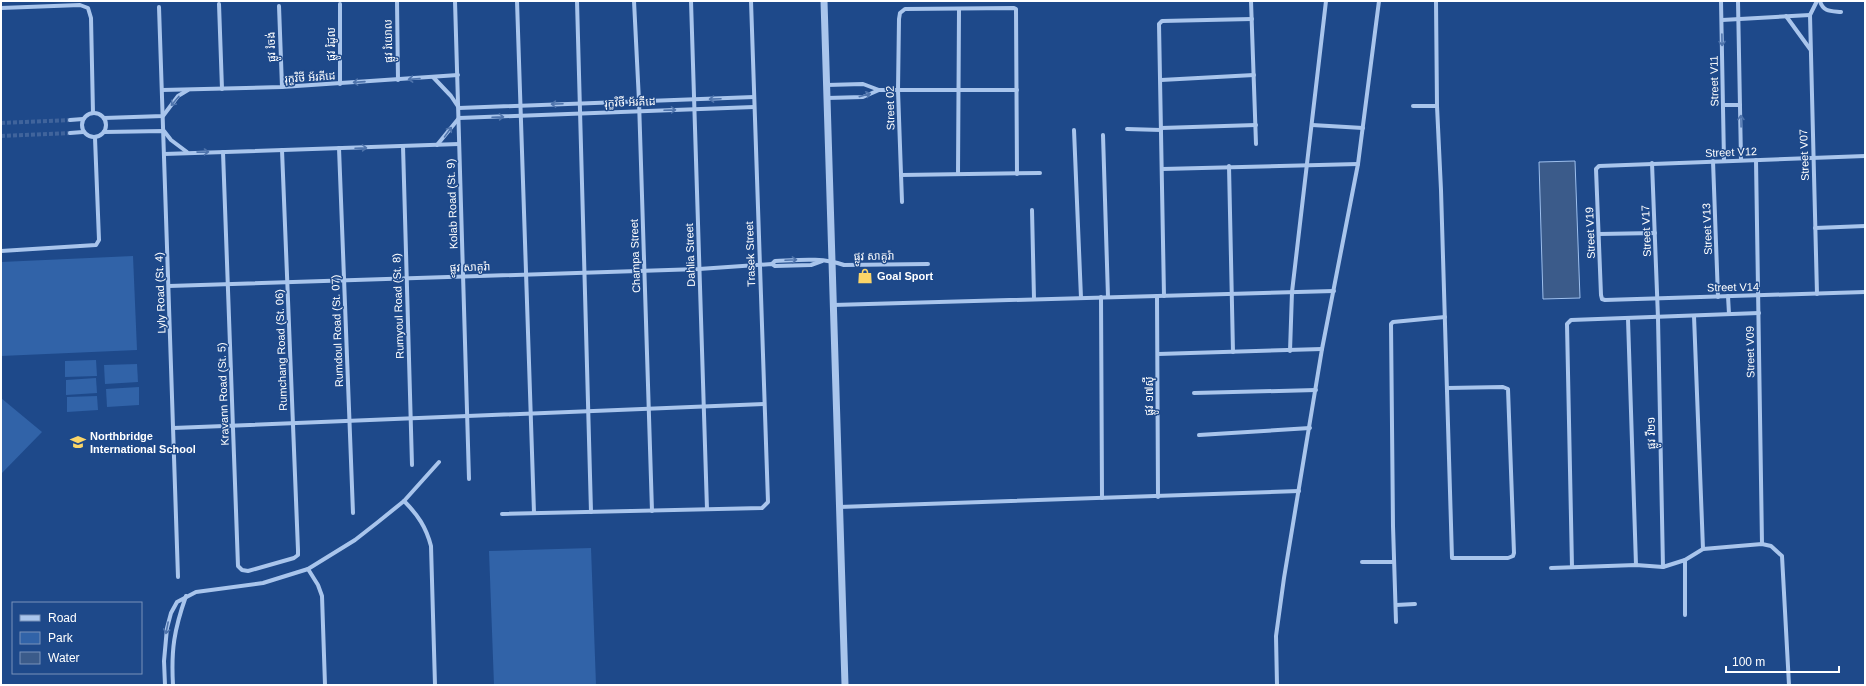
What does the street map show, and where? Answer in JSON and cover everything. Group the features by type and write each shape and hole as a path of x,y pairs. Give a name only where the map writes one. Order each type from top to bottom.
{"street":[{"name":"ផ្លូវ រំយោល","path":"397,1 398,80"},
{"name":"Kolab Road (St. 9)","path":"455,1 469,479"},
{"path":"517,1 534,513"},
{"path":"577,1 591,512"},
{"name":"Champa Street","path":"634,1 639,101 652,511"},
{"name":"Dahlia Street","path":"691,1 696,109 699,268 707,509"},
{"name":"Trasek Street","path":"707,509 762,508 766,506 768,502 751,1"},
{"path":"824,1 844,685"},
{"path":"1252,1 1256,144"},
{"path":"1290,351 1292,292 1326,1"},
{"path":"1277,685 1276,636 1285,570 1310,428 1322,349 1358,164 1379,1"},
{"path":"1436,1 1437,106 1441,190 1452,558 1493,558 1513,556 1508,389 1503,387 1447,388"},
{"name":"Street V11","path":"1721,1 1724,161"},
{"path":"1738,1 1742,160"},
{"path":"1722,20 1810,15 1817,1"},
{"path":"1820,1 1824,9 1841,12"},
{"path":"219,4 222,89"},
{"name":"ផ្លូវ រំដូល","path":"340,4 340,84"},
{"path":"1,8 80,5 88,8 92,18 93,113"},
{"name":"ផ្លូវ រំចង់","path":"279,6 282,88"},
{"name":"Lyly Road (St. 4)","path":"159,7 178,578"},
{"path":"958,174 959,10 1014,8 1016,9 1017,174"},
{"name":"Street 02","path":"902,202 898,90 900,13 905,9 959,10"},
{"name":"Street V07","path":"1810,15 1817,294"},
{"path":"1786,16 1810,49"},
{"path":"1164,296 1159,24 1162,21 1252,19"},
{"name":"រុក្ខវិថី អ័រគីដេ","path":"162,90 282,88 458,75"},
{"path":"1161,80 1254,75"},
{"path":"433,77 451,96 459,108"},
{"path":"827,85 864,84 879,90 1017,90"},
{"path":"70,120 83,119 89,114 93,113 104,118 163,116 178,96 190,89"},
{"path":"827,98 863,97 879,90"},
{"name":"រុក្ខវិថី អ័រគីដេ","path":"459,108 754,97"},
{"path":"1723,105 1740,105"},
{"name":"រុក្ខវិថី អ័រគីដេ","path":"459,118 754,106"},
{"path":"1413,106 1437,106"},
{"path":"104,118 106,126 104,132"},
{"path":"437,145 459,118"},
{"path":"83,119 81,127 83,132 88,137 95,138 104,132 164,131 174,143 188,153"},
{"path":"1127,129 1256,125"},
{"path":"1312,125 1363,128"},
{"path":"1074,130 1081,298"},
{"path":"70,133 83,132"},
{"path":"1103,135 1108,297"},
{"path":"1,251 96,245 99,240 95,138"},
{"path":"164,154 460,144"},
{"name":"Rumyoul Road (St. 8)","path":"403,146 412,466"},
{"name":"Rumdoul Road (St. 07)","path":"339,148 353,513"},
{"name":"Rumchang Road (St. 06)","path":"282,150 298,550"},
{"name":"Kravann Road (St. 5)","path":"223,152 238,566 242,570 248,571 294,558 298,555 298,550"},
{"name":"Street V12","path":"1597,167 1652,163 1865,156"},
{"name":"Street V09","path":"1756,160 1762,544"},
{"name":"Street V13","path":"1713,161 1718,297"},
{"name":"Street V17","path":"1652,163 1656,233 1657,298"},
{"path":"1162,169 1307,164 1358,164"},
{"path":"1229,166 1233,294 1233,352"},
{"name":"Street V19","path":"1597,167 1602,299"},
{"path":"901,175 1040,173"},
{"path":"1032,210 1034,299"},
{"path":"1815,228 1865,226"},
{"path":"1599,234 1656,233"},
{"name":"ផ្លូវ សាគូរ៉ា","path":"772,264 775,261 811,260 832,261 844,265 928,264"},
{"name":"ផ្លូវ សាគូរ៉ា","path":"169,286 699,268 772,264 775,266 811,265 822,261"},
{"path":"833,305 1334,291"},
{"name":"Street V14","path":"1602,299 1865,292"},
{"name":"ផ្លូវ ១៧ស៊ី","path":"1157,296 1158,497"},
{"path":"1728,296 1729,314"},
{"path":"1101,297 1102,498"},
{"name":"ផ្លូវ វី២១","path":"1657,298 1662,566"},
{"path":"1572,567 1567,324 1571,320 1658,318 1758,313"},
{"path":"1694,316 1703,549"},
{"path":"1396,622 1391,324 1393,322 1445,317"},
{"path":"1628,319 1636,565"},
{"path":"1158,354 1322,349"},
{"path":"1194,393 1316,390"},
{"path":"173,428 764,404"},
{"path":"1199,435 1310,428"},
{"path":"165,685 164,661 167,628 171,613 177,602 186,596 205,590 263,583 308,569 355,540 404,501 439,462"},
{"path":"839,507 1299,491"},
{"path":"404,501 417,514 427,530 431,546 435,685"},
{"path":"502,514 707,509"},
{"path":"1551,568 1636,565 1662,566 1685,560 1703,549 1762,544 1771,546 1782,556 1789,685"},
{"path":"1685,560 1685,615"},
{"path":"1362,562 1394,562"},
{"path":"308,569 318,585 322,596 325,685"},
{"path":"173,685 173,642 176,626 186,596"},
{"path":"1396,605 1415,604"}],"green space":[{"path":"133,256 137,350 1,356 1,262"},
{"path":"96,360 97,376 65,377 65,361"},
{"path":"137,364 138,382 105,384 104,365"},
{"path":"96,378 97,393 66,395 66,380"},
{"path":"139,387 139,405 107,407 106,389"},
{"path":"97,396 98,410 67,412 67,397"},
{"path":"1,398 42,432 1,474"},
{"path":"591,548 596,685 494,685 489,551"}],"water":[{"path":"1575,161 1580,298 1543,299 1539,162"}],"tunnel":[{"path":"1,123 70,120"},
{"path":"1,136 70,133"}],"place":[{"name":"Goal Sport","path":"865,276"},
{"name":"Northbridge International School","path":"78,442"}]}
